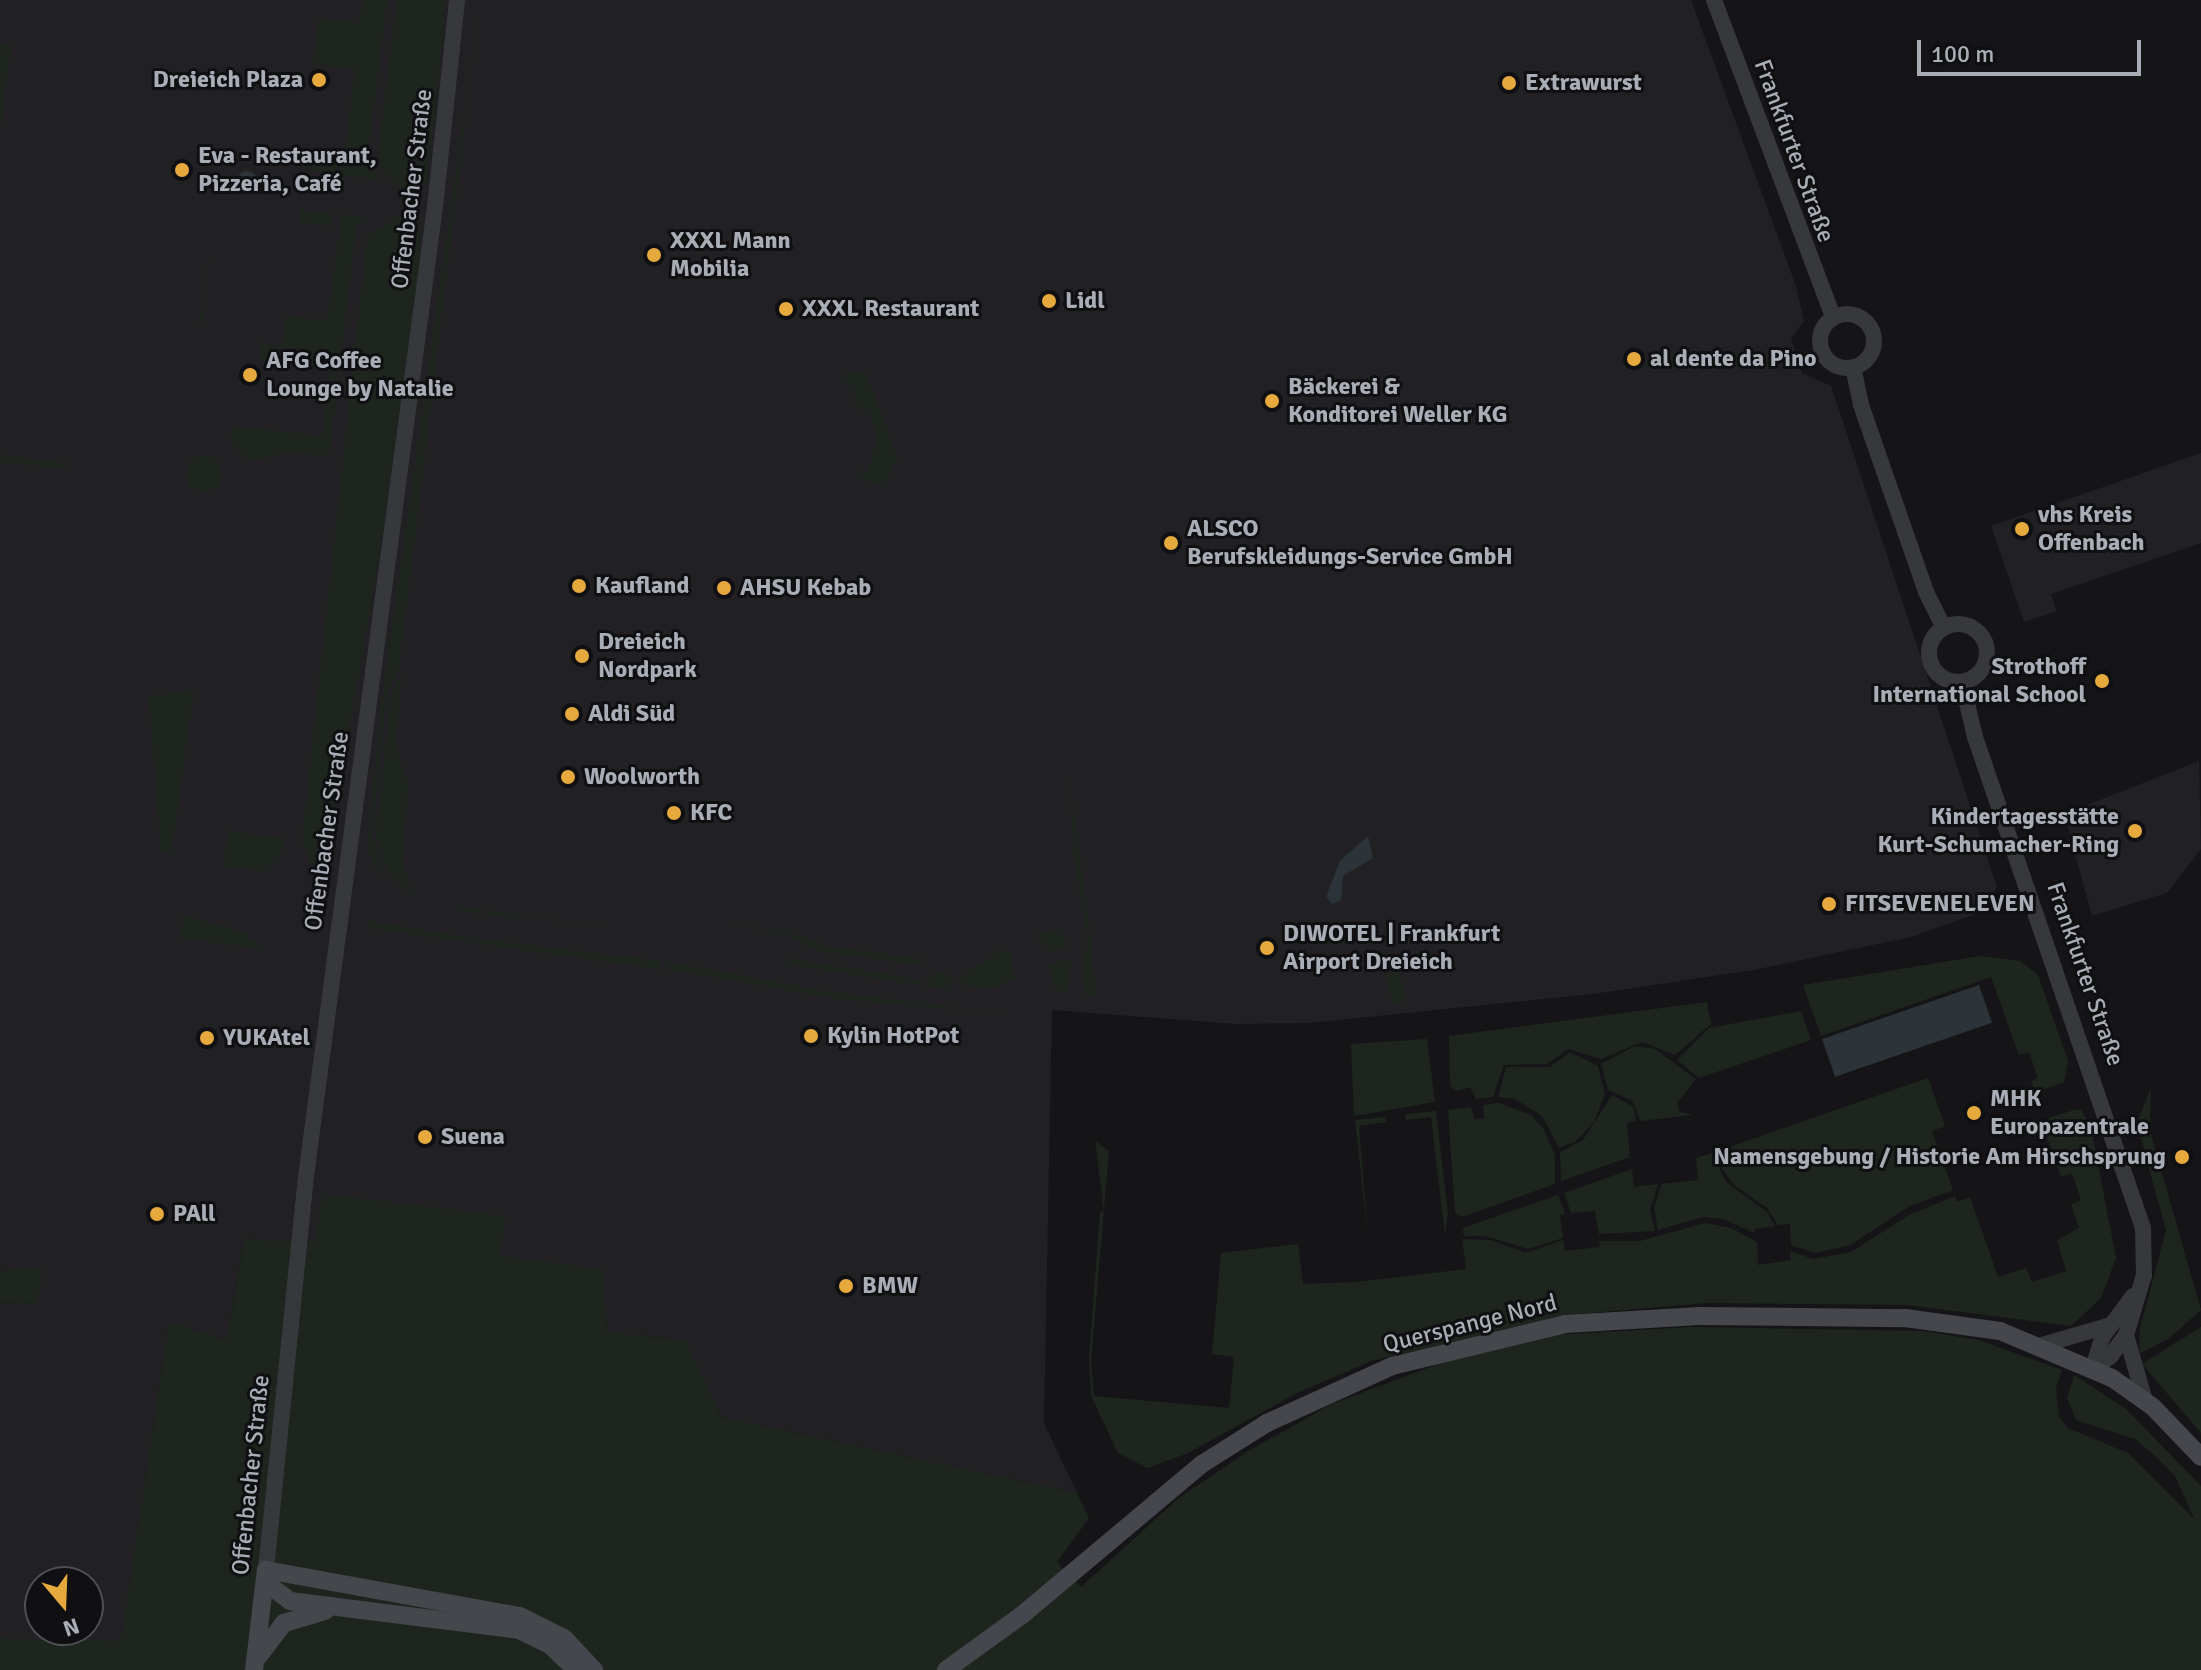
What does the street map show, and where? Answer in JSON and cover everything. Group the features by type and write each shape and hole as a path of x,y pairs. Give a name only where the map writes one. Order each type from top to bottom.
{"main road":[{"name":"Querspange Nord","path":"946,1670 1022,1615 1202,1464 1315,1398 1429,1355 1565,1324 1699,1316 1930,1320 2000,1331 2042,1345 2093,1368"},
{"path":"2093,1368 2145,1401 2201,1457"},
{"path":"266,1571 285,1599 347,1610 519,1630 550,1645 576,1670"},
{"path":"266,1571 520,1616 564,1638 594,1670"},
{"name":"Offenbacher Straße","path":"254,1667 266,1571"},
{"path":"254,1667 284,1623 317,1612 347,1610"}],"street":[{"name":"Offenbacher Straße","path":"266,1571 306,1176 435,207 457,0"},
{"name":"Frankfurter Straße","path":"1714,0 1833,317"},
{"path":"1851,313 1872,330 1873,348 1853,367 1831,363 1820,347 1822,328 1833,317 1851,313"},
{"path":"1853,367 1872,434 1944,628"},
{"path":"1968,626 1985,645 1984,665 1962,682 1937,674 1929,658 1932,640 1944,628 1968,626"},
{"name":"Frankfurter Straße","path":"1962,682 1975,737 2143,1228 2141,1285 2126,1335 2111,1356 2093,1368"},
{"path":"2093,1368 2111,1325 2141,1285"},
{"path":"2042,1345 2111,1325"},
{"path":"2126,1335 2145,1401"}],"shaded area":[{"path":"0,0 1691,0 1796,286 1804,321 1791,338 1802,373 1831,386 1997,887 1978,913 1911,937 1754,970 1593,994 1309,1023 1236,1024 1052,1010 1044,1423 1077,1493 721,1417 685,1340 607,1332 602,1269 499,1256 504,1216 315,1245 244,1239 227,1341 169,1322 121,1642 104,1641 104,1566 24,1566 24,1639 0,1638 0,1302 37,1304 42,1267 0,1271"},
{"path":"363,0 387,0 367,160 381,180 342,175 355,69 313,64 319,18 360,23"},
{"path":"397,0 446,0 428,177 424,187 407,192 383,171 378,154"},
{"path":"480,0 399,668 387,691 372,835 383,878 371,859 368,838 383,692"},
{"path":"2,43 11,44 0,132 0,64"},
{"path":"308,157 339,160 338,172 307,169"},
{"path":"247,171 254,174 257,181 254,188 247,191 240,188 237,181 240,174"},
{"path":"300,210 333,214 331,226 299,222"},
{"path":"403,213 417,221 421,252 380,551 330,837 312,866 302,841 367,238"},
{"path":"342,215 369,217 356,227 329,455 283,453 247,461 231,440 232,426 322,436 330,367 259,359 261,343 281,346 286,316 327,321"},
{"path":"210,247 202,324 199,324"},
{"path":"853,372 866,374 898,459 883,485 857,477 859,470 867,473 877,436 869,408 862,411 852,398 858,391 841,378"},
{"path":"2201,453 2201,543 2051,594 2057,611 2024,622 1991,526"},
{"path":"0,455 66,463 65,469 0,462"},
{"path":"204,456 217,461 222,474 217,487 204,492 191,487 186,474 191,461"},
{"path":"401,676 396,744 408,785 402,865 415,896 388,872 376,837 391,696"},
{"path":"194,689 171,854 161,851 149,697"},
{"name":"Kindertagesstätte Kurt-Schumacher-Ring","path":"2199,761 2201,849 2167,893 2092,916 2064,814"},
{"path":"1069,776 1096,998 1083,992 1082,952 1089,950 1074,857"},
{"path":"228,831 284,839 281,856 266,871 224,866"},
{"path":"1368,836 1373,858 1343,876 1341,900 1332,904 1326,897 1340,861"},
{"path":"458,907 618,927 458,911"},
{"path":"183,916 243,932 264,949 181,938"},
{"path":"369,921 457,936 661,961 659,969 369,928"},
{"path":"720,922 787,931 824,946 922,959 921,965 816,951 786,934"},
{"path":"1060,929 1067,948 1049,952 1037,934"},
{"path":"1000,949 1011,953 1015,980 990,988 954,984"},
{"path":"792,955 797,960 923,980 922,985 785,964"},
{"path":"1980,956 2020,961 2038,975 2068,1061 2064,1082 2042,1090 2034,1088 2031,1081 2038,1078 2029,1052 2019,1055 1991,977 1821,1036 1803,985"},
{"path":"1070,960 1069,991 1056,991 1048,964"},
{"path":"669,962 824,991 1014,1015 840,999 667,969"},
{"path":"944,971 952,978 947,989 926,985 933,974"},
{"path":"1398,971 1407,1001 1394,1005 1385,975"},
{"path":"1979,985 1992,1023 1835,1077 1822,1039"},
{"path":"1707,1002 1711,1024 1675,1055 1642,1042 1601,1059 1568,1049 1547,1064 1504,1065 1493,1097 1476,1099 1470,1087 1457,1091 1450,1086 1449,1036"},
{"path":"1801,1011 1811,1040 1699,1078 1677,1060 1709,1028"},
{"path":"1427,1039 1435,1102 1354,1116 1351,1044"},
{"path":"1635,1046 1655,1049 1696,1079 1677,1103 1680,1112 1693,1115 1640,1121 1633,1101 1608,1090 1601,1064"},
{"path":"1570,1052 1598,1066 1605,1094 1594,1122 1576,1141 1559,1148 1542,1116 1515,1099 1498,1097 1506,1067 1550,1067"},
{"path":"1928,1078 1945,1126 1932,1131 1953,1190 1910,1206 1850,1245 1815,1253 1791,1245 1790,1224 1778,1225 1767,1208 1734,1185 1720,1166 1715,1152"},
{"path":"2151,1087 2150,1131 2201,1310 2168,1339 2139,1354 2140,1328 2166,1231 2137,1123"},
{"path":"1612,1095 1634,1107 1636,1121 1627,1123 1630,1157 1561,1181 1560,1152 1583,1140"},
{"path":"1499,1103 1531,1115 1543,1128 1555,1155 1555,1184 1462,1217 1455,1213 1448,1110 1471,1107 1474,1119 1484,1118 1483,1105"},
{"path":"2081,1110 2091,1128 2116,1258 2101,1298 2071,1326 1907,1305 1707,1303 1566,1315 1371,1361 1295,1394 1186,1454 1147,1468 1118,1453 1091,1396 1089,1358 1100,1212 1104,1211 1091,1361 1094,1396 1229,1408 1234,1357 1212,1354 1221,1253 1298,1244 1303,1284 1356,1282 1466,1269 1462,1239 1490,1240 1526,1253 1563,1240 1565,1251 1600,1247 1599,1241 1640,1241 1705,1223 1731,1228 1757,1242 1758,1265 1791,1260 1790,1251 1813,1259 1851,1252 1909,1215 1955,1196 1957,1202 1970,1197 1998,1277 2026,1268 2032,1282 2066,1271 2057,1240 2079,1228 2071,1204 2081,1200 2072,1173 2061,1177 2044,1129 2049,1118"},
{"path":"1436,1111 1448,1214 1445,1235 1431,1117 1406,1120 1405,1114"},
{"path":"1385,1117 1386,1122 1359,1126 1368,1236 1355,1120"},
{"path":"1095,1141 1109,1151 1104,1210"},
{"path":"1712,1153 1726,1182 1767,1212 1775,1226 1754,1229 1754,1233 1724,1219 1703,1217 1658,1230 1654,1207 1662,1184 1698,1180 1696,1158"},
{"path":"1632,1169 1634,1187 1658,1184 1650,1210 1655,1231 1599,1234 1595,1211 1571,1213 1564,1193"},
{"path":"322,1194 505,1216 500,1256 603,1269 607,1332 685,1340 721,1417 1077,1493 1089,1518 1057,1562 1081,1587 1179,1498 1248,1451 1332,1404 1470,1352 1555,1335 1690,1327 1923,1331 1979,1340 2062,1370 2056,1388 2059,1417 2068,1428 2128,1453 2195,1520 2175,1476 2153,1454 2135,1439 2076,1420 2067,1398 2074,1375 2126,1409 2201,1486 2201,1670 0,1670 0,1638 24,1639 24,1646 104,1646 104,1641 121,1641 169,1322 227,1341 244,1239 315,1244"},
{"path":"1558,1195 1565,1214 1560,1215 1563,1238 1528,1249 1485,1236 1464,1236 1463,1228"},
{"path":"43,1267 37,1304 0,1302 0,1271"},
{"path":"2201,1327 2201,1433 2142,1364"}],"place":[{"name":"Dreieich Plaza","path":"319,80"},
{"name":"Extrawurst","path":"1509,83"},
{"name":"Eva - Restaurant, Pizzeria, Café","path":"182,170"},
{"name":"XXXL Mann Mobilia","path":"654,255"},
{"name":"Lidl","path":"1049,301"},
{"name":"XXXL Restaurant","path":"786,309"},
{"name":"al dente da Pino","path":"1634,359"},
{"name":"AFG Coffee Lounge by Natalie","path":"250,375"},
{"name":"Bäckerei & Konditorei Weller KG","path":"1272,401"},
{"name":"vhs Kreis Offenbach","path":"2022,529"},
{"name":"ALSCO Berufskleidungs-Service GmbH","path":"1171,543"},
{"name":"Kaufland","path":"579,586"},
{"name":"AHSU Kebab","path":"724,588"},
{"name":"Dreieich Nordpark","path":"582,656"},
{"name":"Strothoff International School","path":"2102,681"},
{"name":"Aldi Süd","path":"572,714"},
{"name":"Woolworth","path":"568,777"},
{"name":"KFC","path":"674,813"},
{"name":"Kindertagesstätte Kurt-Schumacher-Ring","path":"2135,831"},
{"name":"FITSEVENELEVEN","path":"1829,904"},
{"name":"DIWOTEL | Frankfurt Airport Dreieich","path":"1267,948"},
{"name":"Kylin HotPot","path":"811,1036"},
{"name":"YUKAtel","path":"207,1038"},
{"name":"MHK Europazentrale","path":"1974,1113"},
{"name":"Suena","path":"425,1137"},
{"name":"Namensgebung / Historie Am Hirschsprung","path":"2182,1157"},
{"name":"PAll","path":"157,1214"},
{"name":"BMW","path":"846,1286"}]}
